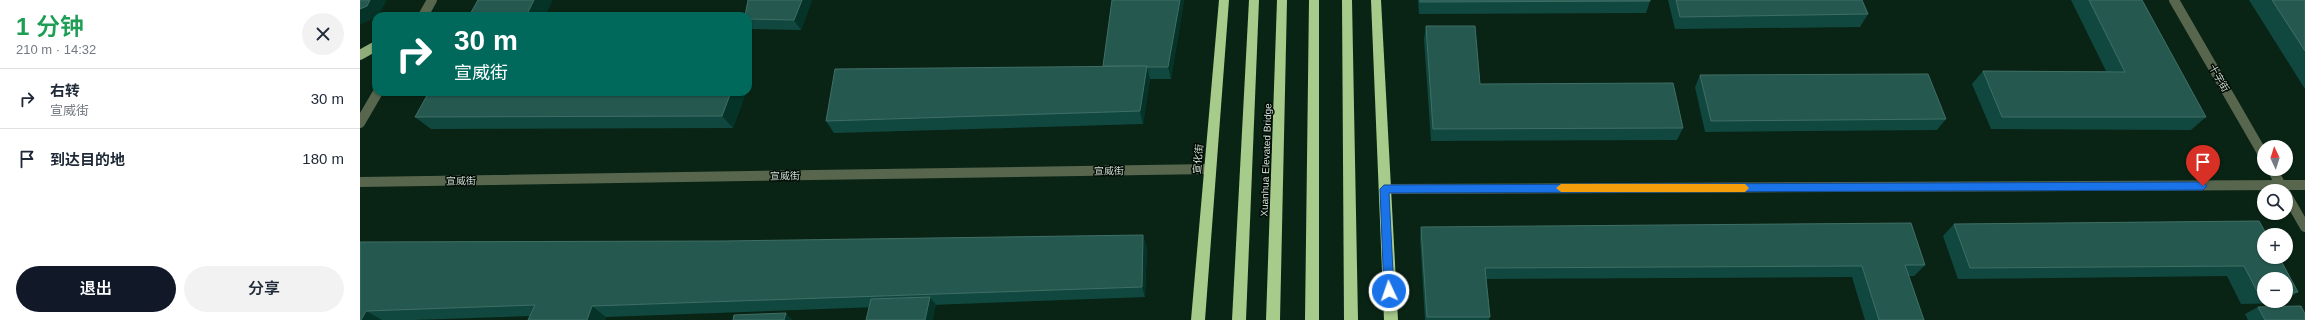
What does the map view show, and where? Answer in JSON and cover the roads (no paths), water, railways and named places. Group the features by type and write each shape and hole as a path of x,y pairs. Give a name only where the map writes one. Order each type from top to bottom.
{"highway":[{"name":"宣化街","path":"1198,320 1224,0"},
{"path":"1239,320 1254,0"},
{"name":"Xuanhua Elevated Bridge","path":"1273,320 1282,0"},
{"path":"1312,320 1314,0"},
{"path":"1347,0 1351,320"},
{"path":"1376,0 1391,320"}],"main road":[{"path":"360,55 372,48"}],"street":[{"path":"425,12 432,0"},
{"name":"十字街","path":"2174,0 2257,144"},
{"path":"360,123 376,96"},
{"name":"宣威街","path":"360,182 1210,169"},
{"path":"2293,188 2305,185"},
{"path":"1384,189 2257,190"},
{"path":"2293,206 2305,227"}]}
